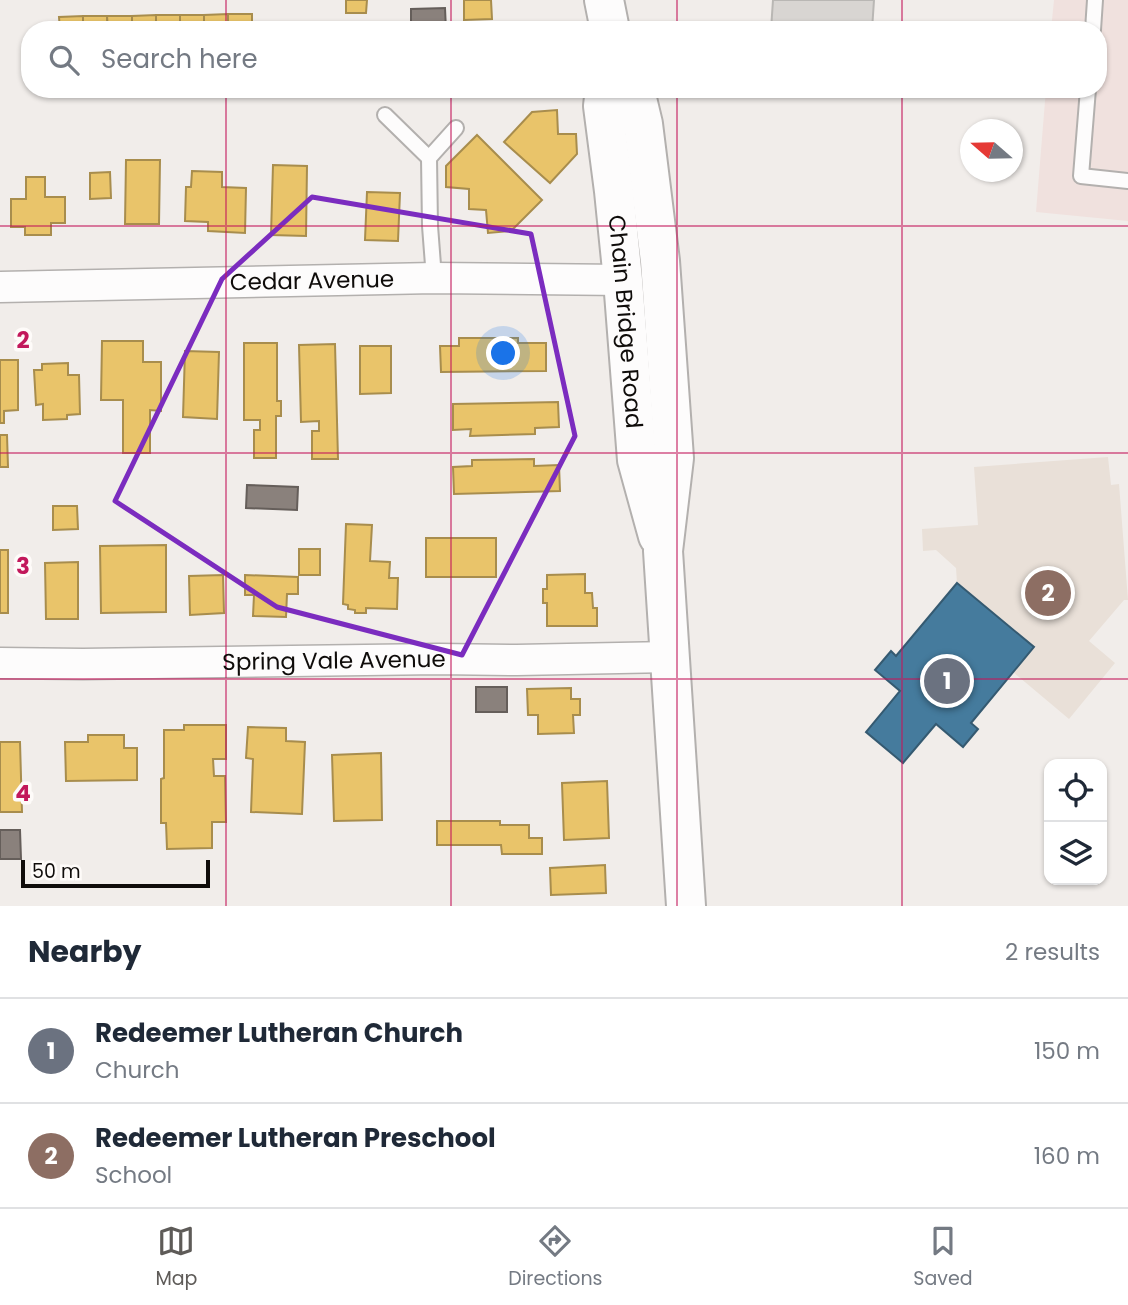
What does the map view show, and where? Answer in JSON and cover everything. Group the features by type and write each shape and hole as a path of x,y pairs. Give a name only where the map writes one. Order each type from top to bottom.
{"main road":[{"path":"604,0 608,21"},
{"name":"Chain Bridge Road","path":"604,98 623,280 637,460 663,551"},
{"name":"Chain Bridge Road","path":"636,98 643,124 660,261 674,446 663,551 687,906"}],"street":[{"name":"Cedar Avenue","path":"0,288 434,278 623,280"},
{"name":"Spring Vale Avenue","path":"0,663 670,657"}],"lane":[{"path":"1094,21 1095,0"},
{"path":"1087,98 1081,176 1128,181"},
{"path":"385,115 429,158"},
{"path":"434,278 429,158 456,128"}],"highlighted area":[{"path":"312,197 531,234 575,436 462,655 277,607 115,501 222,279"}],"shaded area":[{"path":"1054,0 1128,0 1128,221 1036,212 1045,98 1107,98 1107,21 1052,21"},
{"path":"1108,457 1111,485 1119,484 1128,600 1124,600 1089,641 1115,663 1069,719 1013,672 1033,647 957,583 956,568 936,550 923,551 922,529 978,525 974,467"}],"building: Homes":[{"path":"346,0 367,0 366,13 346,13"},
{"path":"464,0 491,0 492,19 464,20"},
{"path":"228,14 252,14 252,21 228,21"},
{"path":"228,14 228,21 204,21 204,15"},
{"path":"156,15 180,15 180,21 156,21"},
{"path":"156,15 156,21 132,21 132,16"},
{"path":"180,15 204,15 204,21 180,21"},
{"path":"83,16 107,16 107,21 83,21"},
{"path":"83,16 83,21 59,21 59,17"},
{"path":"107,16 132,16 132,21 107,21"},
{"path":"557,110 558,134 576,134 577,154 550,183 504,142 532,112"},
{"path":"477,135 542,200 511,231 488,233 486,210 469,209 469,189 446,187 446,166"},
{"path":"126,160 160,160 159,224 125,224"},
{"path":"273,165 307,166 306,236 271,235"},
{"path":"192,171 222,172 222,187 246,188 245,233 208,231 208,222 185,221 186,187 191,187"},
{"path":"110,172 111,198 90,199 90,173"},
{"path":"26,177 45,177 45,197 65,197 65,223 51,223 51,235 25,235 25,227 11,227 11,199 26,199"},
{"path":"367,192 400,193 398,241 365,240"},
{"path":"459,338 518,338 518,343 546,343 546,371 441,372 440,346 459,346"},
{"path":"102,341 143,341 143,362 161,362 161,411 150,410 150,453 123,453 123,400 101,400"},
{"path":"244,343 277,343 277,401 281,401 281,416 276,416 276,458 254,458 254,430 260,430 260,420 244,420"},
{"path":"335,344 338,459 312,459 312,431 319,431 319,421 301,422 299,345"},
{"path":"360,346 391,346 391,393 360,394"},
{"path":"185,351 219,352 217,419 183,417"},
{"path":"0,360 18,360 18,410 4,411 4,423 0,423"},
{"path":"68,363 68,375 79,375 80,414 67,415 67,419 43,420 43,404 36,405 34,370 42,370 42,364"},
{"path":"558,402 559,427 535,428 535,434 470,436 471,429 453,430 453,404"},
{"path":"0,435 7,435 8,467 0,467"},
{"path":"534,459 534,466 559,465 560,491 454,494 453,467 472,466 472,460"},
{"path":"53,506 77,506 78,529 53,530"},
{"path":"346,524 372,525 370,561 390,562 389,578 398,578 397,609 366,608 366,613 355,613 355,610 348,609 348,605 343,604"},
{"path":"426,538 496,538 496,577 426,577"},
{"path":"166,545 166,612 101,613 100,546"},
{"path":"299,549 320,549 320,575 299,575"},
{"path":"0,550 8,550 8,613 0,613"},
{"path":"78,562 78,619 46,619 45,563"},
{"path":"585,574 585,593 592,593 593,608 597,608 597,626 547,626 547,603 543,603 543,589 547,589 547,575"},
{"path":"223,575 224,613 190,615 189,576"},
{"path":"245,575 298,577 298,594 287,594 286,617 253,616 254,595 245,595"},
{"path":"571,688 571,699 580,699 580,715 573,715 574,733 538,734 538,715 528,715 527,689"},
{"path":"184,725 226,725 226,759 213,759 214,776 225,776 226,822 212,822 212,848 167,849 166,823 161,823 164,730 184,730"},
{"path":"248,727 286,728 286,741 305,742 302,814 251,812 253,759 246,758"},
{"path":"88,735 124,735 124,748 137,748 137,780 66,781 65,742 88,742"},
{"path":"0,742 20,742 22,812 0,812"},
{"path":"381,753 382,820 334,821 332,755"},
{"path":"607,781 609,838 564,840 562,783"},
{"path":"437,821 500,821 500,825 529,825 529,838 542,838 542,854 502,854 501,845 437,845"},
{"path":"605,865 606,893 551,895 550,868"}],"building: Public":[{"path":"957,583 1034,647 971,723 978,729 963,747 936,724 903,763 866,732 900,691 875,670 891,651 896,656"}],"building: Industry":[{"path":"445,8 446,21 411,21 411,9"},
{"path":"247,485 298,487 297,510 246,508"},
{"path":"476,687 507,687 507,712 476,712"},
{"path":"0,830 20,830 21,859 0,859"}],"building: Other":[{"path":"773,0 874,0 873,21 772,21"}],"place":[{"name":"Redeemer Lutheran Preschool","path":"1048,593"},
{"name":"Redeemer Lutheran Church","path":"947,681"}]}
